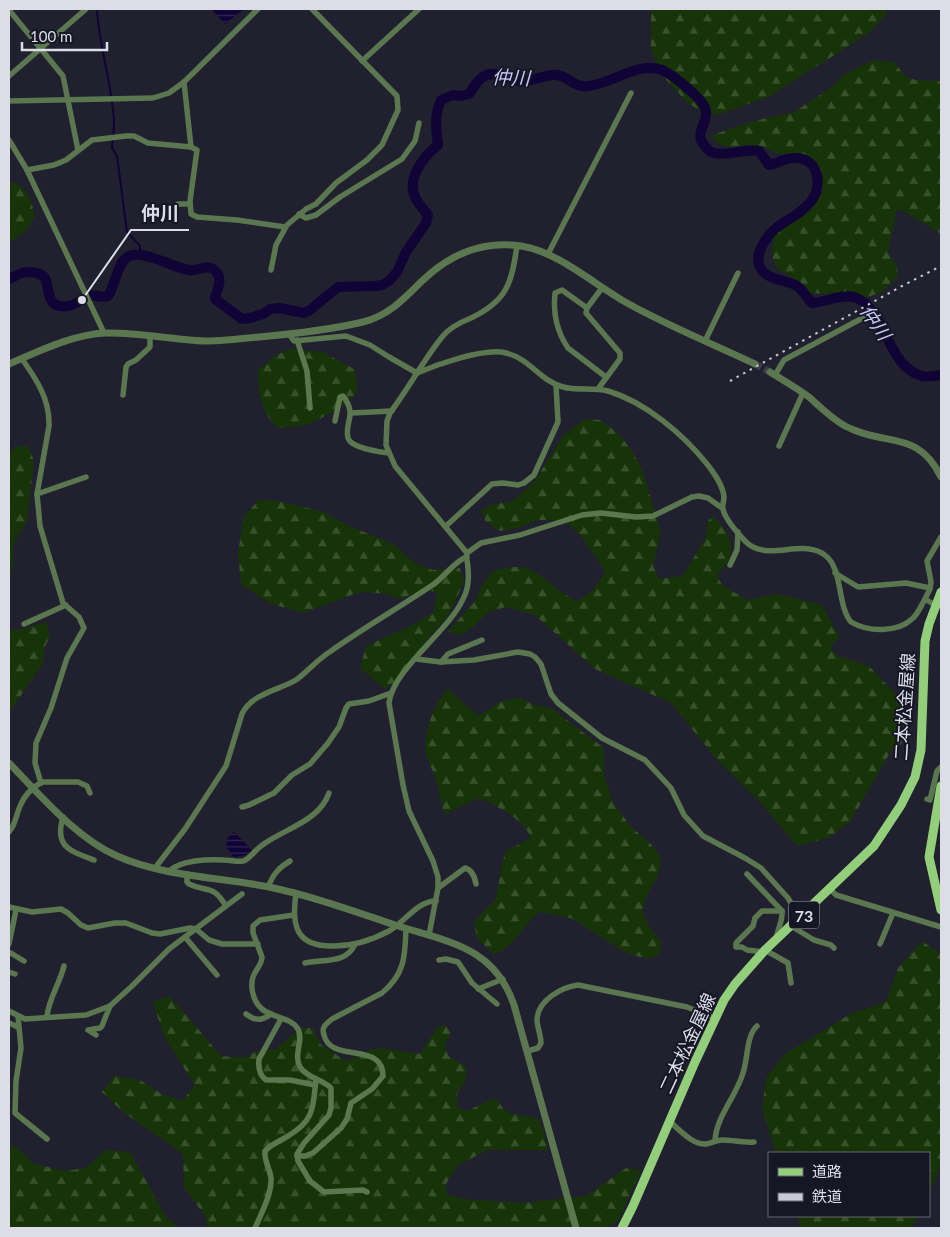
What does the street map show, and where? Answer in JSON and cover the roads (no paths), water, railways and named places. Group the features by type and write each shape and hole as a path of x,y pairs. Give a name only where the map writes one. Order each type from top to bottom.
{"main road":[{"name":"二本松金屋線","path":"622,1228 634,1206 714,1018 735,984 776,940 864,857 881,837 898,811 915,777 921,750 924,703 924,649 929,624 938,606 941,592"},
{"path":"941,786 929,857 941,910"}],"street":[{"path":"9,76 86,9"},
{"path":"9,101 158,97 169,93 184,82 258,9"},
{"path":"271,270 276,245 285,227 299,214 316,204 336,184 374,154 385,140 398,110 397,96 312,9"},
{"path":"362,61 419,9"},
{"path":"9,10 63,76 78,150"},
{"path":"184,82 191,147"},
{"path":"548,254 631,93"},
{"path":"299,214 306,218 316,215 340,196 402,159 415,141 419,123"},
{"path":"27,170 54,165 66,160 92,140 134,136 148,143 191,147 196,150 190,204 191,214 197,217 237,220 285,227"},
{"path":"9,140 27,170 104,333"},
{"path":"174,209 178,204 190,204"},
{"path":"9,364 69,341 104,333 220,341 289,334 374,318 392,310 438,267 453,257 482,246 502,244 517,245 548,254 646,313 755,364"},
{"path":"429,935 438,888 435,868 410,811 403,785 389,708 391,693 403,674 464,599 468,583 468,567 466,555 446,526 395,466 386,445 385,432 392,411 443,335 458,324 486,311 504,293 512,278 517,245"},
{"path":"705,340 738,273"},
{"path":"598,389 620,359 620,353 586,313 587,308 602,288"},
{"path":"587,308 562,290 554,293 560,335 568,348 606,376"},
{"path":"870,314 784,360 773,373 802,393 835,420 856,431 876,438 908,443 919,448 930,457 941,477"},
{"path":"289,334 292,340 346,336 370,345 417,373"},
{"path":"124,395 126,367 150,347 150,337"},
{"path":"297,340 307,371 310,408"},
{"path":"417,373 433,366 488,353 502,352 520,359 556,385 565,388 598,389 617,394 656,415 699,454 717,478 723,494 722,508"},
{"path":"22,359 35,377 44,395 49,416 38,494 42,538 63,603 79,617 84,628 67,658 51,708 36,743 36,763 41,783"},
{"path":"446,526 492,484 518,485 524,483 534,474 558,422 556,385"},
{"path":"778,446 802,393"},
{"path":"335,421 340,397 343,396 351,413 348,437 350,442 360,447 389,453"},
{"path":"351,413 392,411"},
{"path":"38,494 86,477"},
{"path":"156,868 185,829 226,766 246,706 296,679 329,652 434,584 481,543 520,535 582,515 602,513 636,517 653,516 692,497 700,496 708,498 722,508 748,544 760,550 807,549 822,554 830,560 847,615 851,622 858,626 884,629 899,627 914,619 930,588 931,582 927,561 941,536"},
{"path":"730,565 738,550 738,532"},
{"path":"835,573 858,587 906,583 930,588"},
{"path":"925,599 938,606"},
{"path":"24,624 66,605"},
{"path":"441,662 448,654 482,640"},
{"path":"416,659 441,662 474,660 518,652 535,657 541,664 551,694 558,703 602,738 645,760 671,788 684,814 703,836 761,868 788,898 800,918"},
{"path":"242,807 274,793 292,775 308,766 339,727 349,704 369,701 391,693"},
{"path":"9,763 63,817 100,847 119,857 169,871 268,887 296,894 429,935 479,956 503,979 509,989 528,1051 576,1228"},
{"path":"927,799 930,800 937,771 941,767"},
{"path":"9,832 13,827 21,803 41,783 78,782 87,786 90,793"},
{"path":"169,871 183,863 246,860 262,844 311,816 320,808 329,793"},
{"path":"63,817 60,826 64,846 94,860"},
{"path":"268,887 274,873 290,861"},
{"path":"438,888 465,868 469,870 476,884"},
{"path":"187,874 187,882 189,884 212,890 226,906"},
{"path":"747,874 782,911 783,922 777,931 776,940"},
{"path":"830,890 836,895 941,927"},
{"path":"9,1011 25,1018 86,1015 110,1006 184,937 242,894"},
{"path":"296,894 294,915 300,934 309,943 324,947 355,944 380,935 397,926 425,903 436,901"},
{"path":"9,907 16,910 38,912 61,910 88,928 126,923 160,934 190,928 196,929 209,940 222,944 258,944"},
{"path":"9,944 16,910"},
{"path":"782,911 762,911 755,918 753,926 736,943 736,947 765,951 788,963 791,983"},
{"path":"880,944 893,913"},
{"path":"294,915 256,922 252,930 262,954 262,961 253,977 252,989 257,1004 262,1010 292,1023 298,1030 297,1056 299,1065 316,1082"},
{"path":"791,926 814,940 831,945 834,948"},
{"path":"297,1156 313,1153 341,1128 347,1118 351,1103 372,1089 383,1076 382,1068 378,1061 368,1056 334,1048 325,1039 323,1029 324,1025 332,1019 382,993 389,987 402,968 406,928"},
{"path":"184,937 216,975"},
{"path":"305,962 340,958 351,953 355,944"},
{"path":"9,955 24,961"},
{"path":"439,960 446,959 458,962 467,977 497,1004"},
{"path":"47,1016 48,1006 62,977 64,966"},
{"path":"478,988 503,979"},
{"path":"528,1051 538,1048 541,1043 537,1016 541,1005 553,995 572,986 578,985 659,1000 687,1007 714,1018"},
{"path":"96,1035 88,1030 102,1026 110,1006"},
{"path":"246,1014 254,1020 258,1020 271,1014"},
{"path":"18,1016 20,1048 14,1113 47,1139"},
{"path":"281,1019 259,1059 260,1074 266,1080 316,1082 326,1084 331,1088 328,1117 304,1143 297,1156"},
{"path":"9,1024 18,1027"},
{"path":"715,1140 716,1129 741,1082 752,1034 757,1026"},
{"path":"255,1228 271,1181 265,1151 298,1130 309,1119 314,1104 316,1082"},
{"path":"669,1121 690,1138 706,1144 715,1140 744,1143 754,1142"},
{"path":"297,1156 303,1171 315,1186 322,1191 363,1190 367,1192"}],"waterway":[{"path":"97,9 100,37 113,107 112,148 117,156 127,232 140,246 140,253"},
{"name":"仲川","path":"9,279 25,272 42,275 45,278 50,297 55,305 68,306 89,296 108,296 123,261 132,255 140,255 189,270 207,267 214,270 219,276 219,286 215,299 242,319 263,314 270,309 279,308 304,313 338,287 382,285 389,281 397,272 406,252 426,223 428,215 416,199 413,184 414,176 422,162 438,145 436,117 441,100 453,95 469,94 481,78 491,74 524,81 557,75 576,84 588,86 644,68 653,68 662,70 673,77 700,100 706,111 700,137 710,151 725,154 754,150 759,151 769,165 795,158 803,159 813,167 818,179 812,200 800,212 780,225 767,237 759,255 758,261 761,269 770,276 797,286 812,303 849,296 859,299 866,304 878,319 892,348 905,366 912,372 922,376 941,375"}],"tunnel":[{"path":"755,364 770,372"}],"railway":[{"path":"730,381 941,266"}],"place":[{"name":"仲川","path":"82,300"}]}
